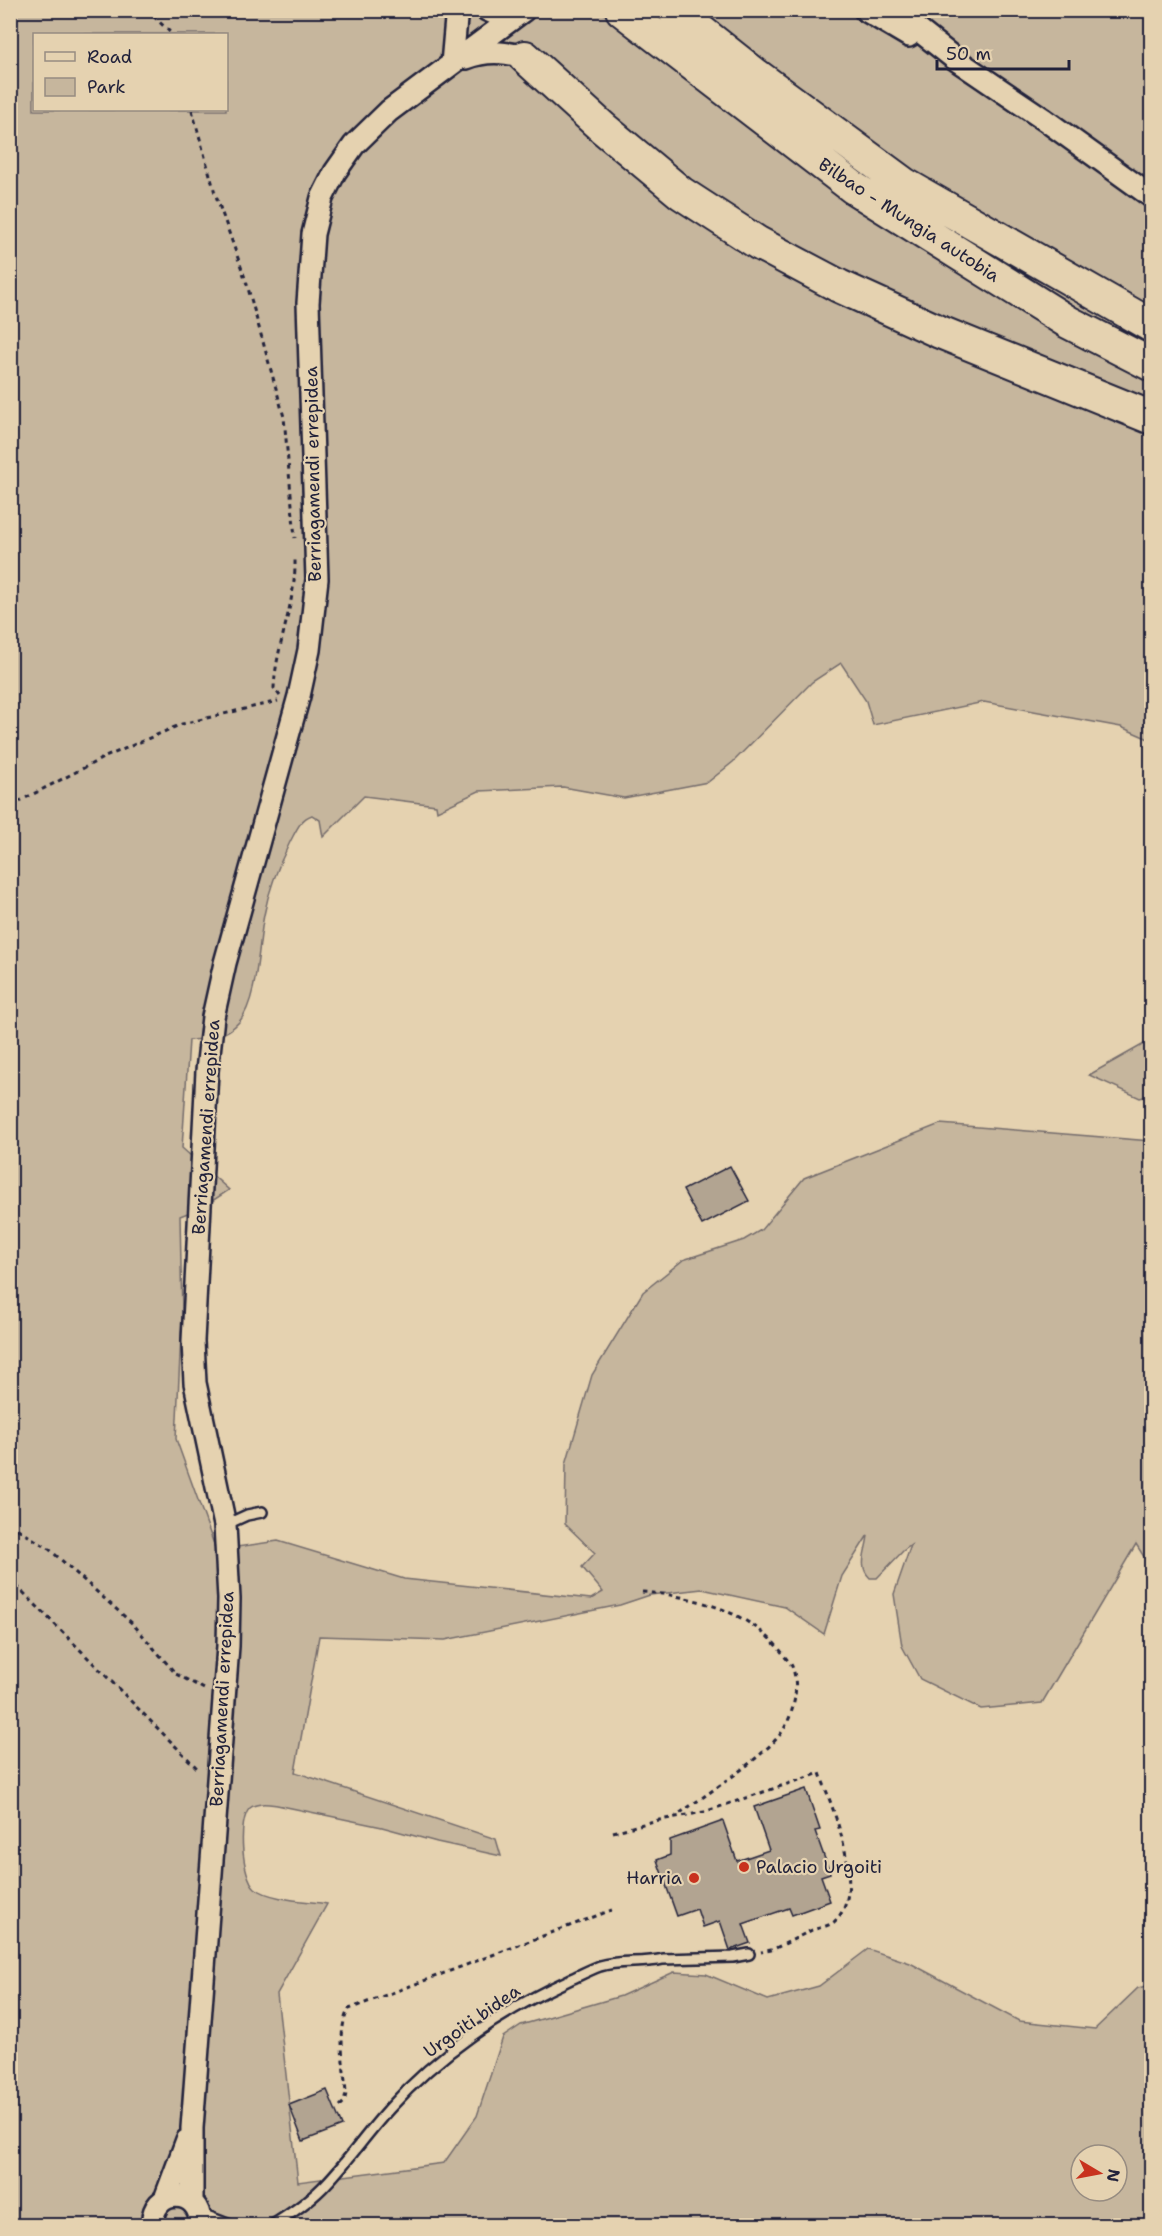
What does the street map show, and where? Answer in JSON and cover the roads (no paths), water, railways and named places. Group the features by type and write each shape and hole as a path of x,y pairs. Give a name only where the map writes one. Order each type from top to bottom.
{"highway":[{"name":"Bilbao - Mungia autobia","path":"622,10 854,188 1068,322 1152,365"},
{"name":"Bilbao - Mungia autobia","path":"674,10 756,75 904,184 1152,326"},
{"path":"525,57 603,128 681,193 758,243 839,286 940,333 1152,418"}],"street":[{"path":"454,10 456,19 452,64 480,53 494,52 525,57 517,15 487,10"},
{"path":"865,10 894,28 955,59"},
{"path":"893,10 955,59 1152,197"},
{"name":"Berriagamendi errepidea","path":"192,2128 224,1697 229,1599 225,1526 195,1383 193,1341 207,1071 213,1017 225,963 299,696 309,650 317,579 308,303 313,234 322,198 335,172 354,145 389,111 517,15"},
{"path":"153,2226 154,2210 165,2199 192,2128"},
{"path":"192,2128 197,2213"},
{"path":"165,2199 179,2196 197,2213"}],"lane":[{"path":"225,1526 246,1515 262,1512"},
{"name":"Urgoiti bidea","path":"271,2226 322,2189 390,2107 442,2058 494,2022 546,1991 602,1965 749,1954"},
{"path":"197,2213 233,2226"}],"place":[{"name":"Palacio Urgoiti","path":"744,1867"},
{"name":"Harria","path":"694,1878"}]}
